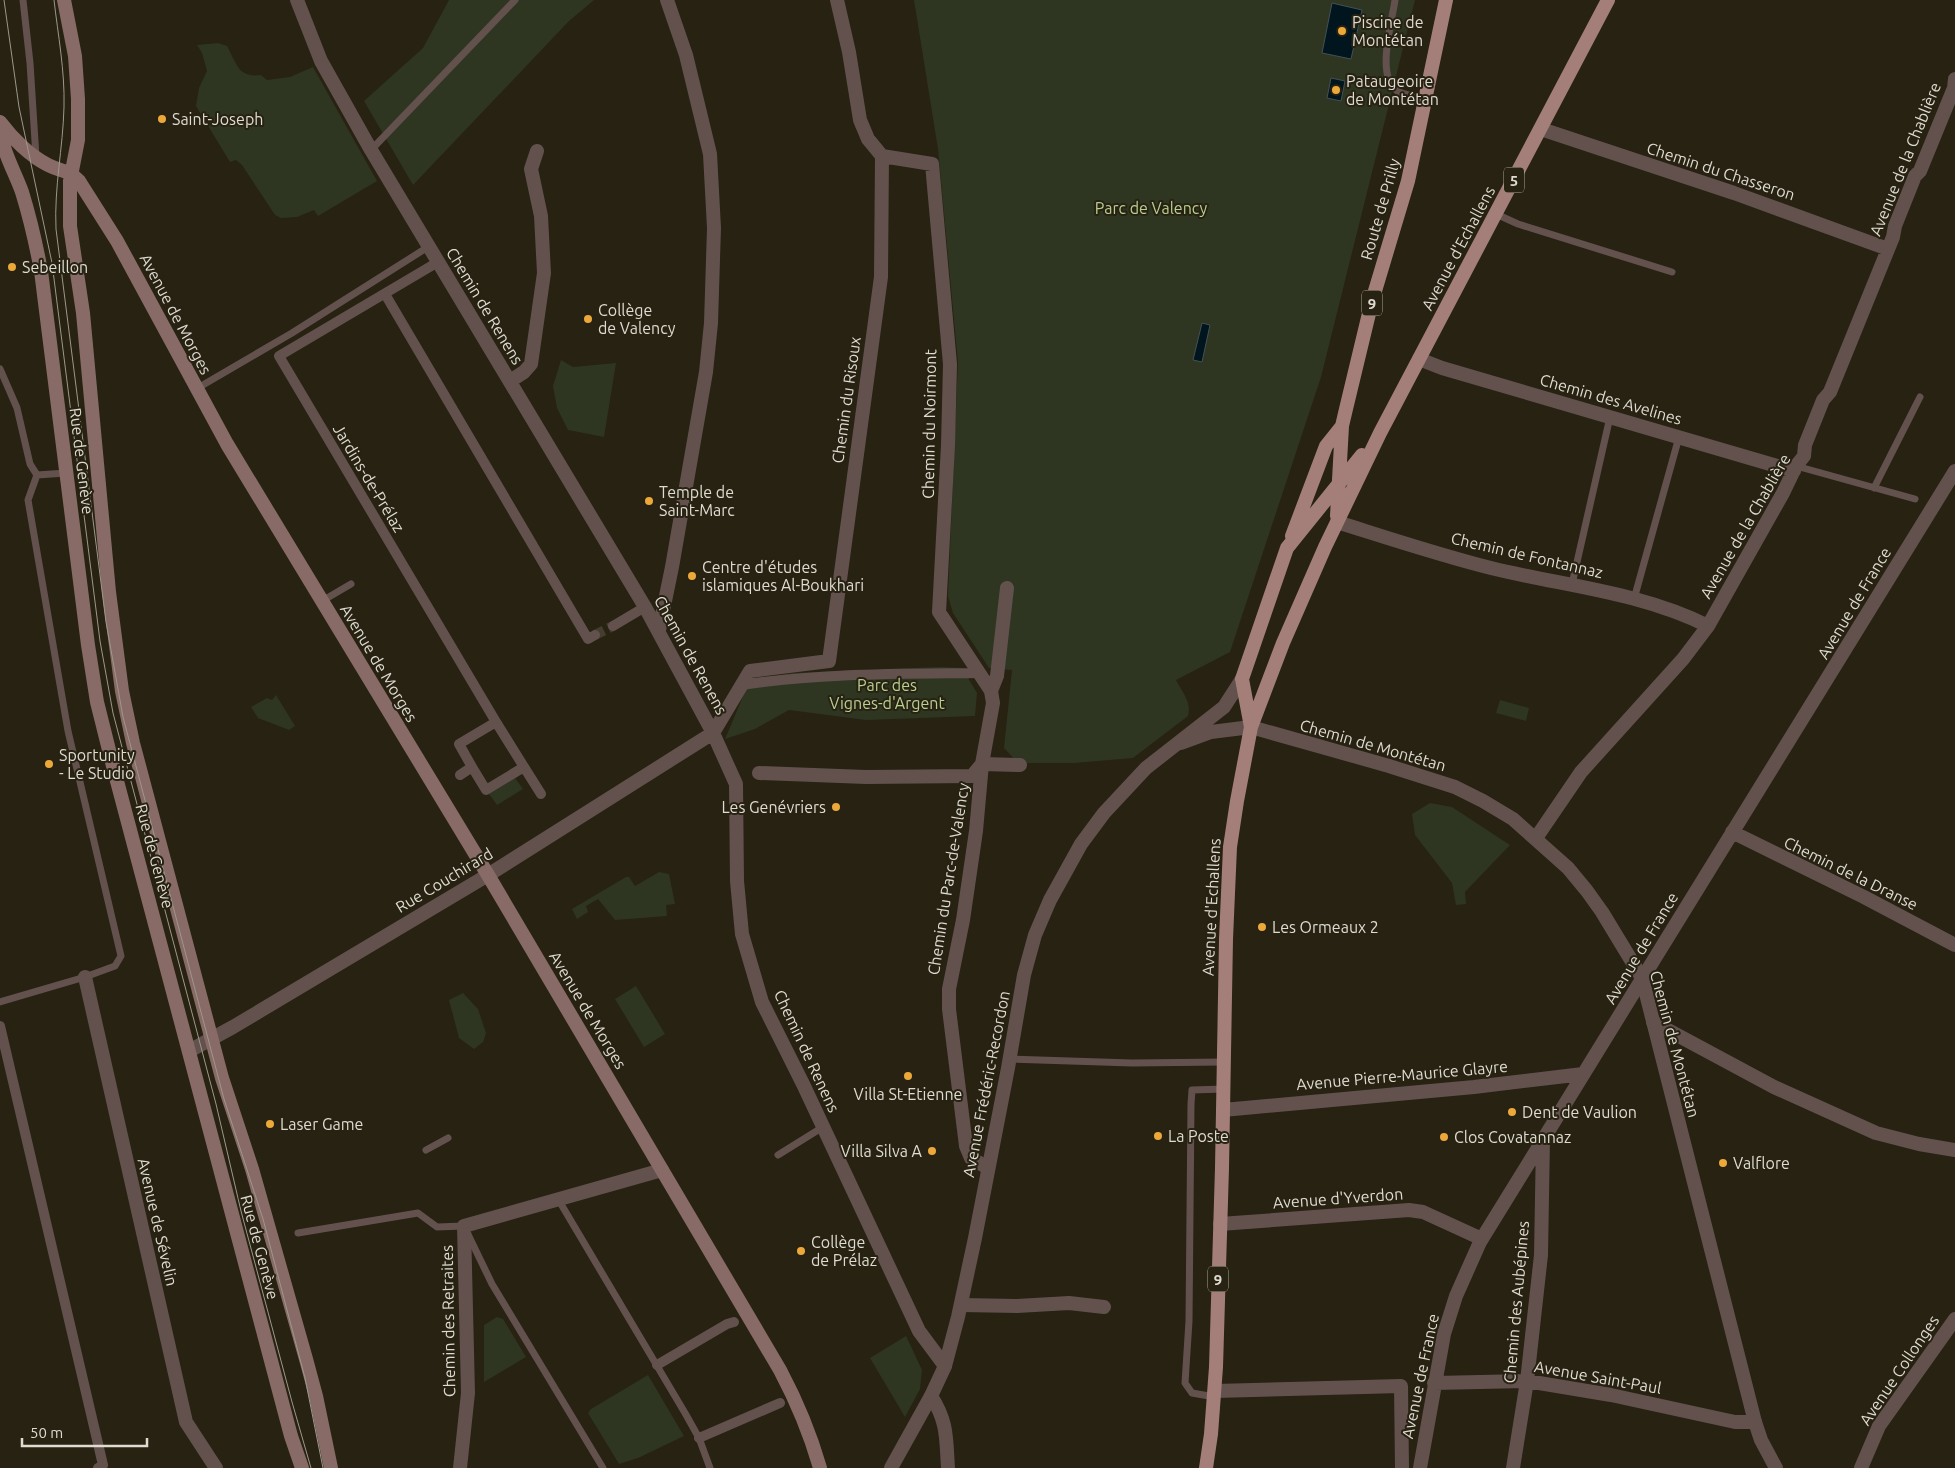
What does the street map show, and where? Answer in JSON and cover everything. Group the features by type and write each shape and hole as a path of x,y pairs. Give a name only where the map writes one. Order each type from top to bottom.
{"main road":[{"path":"0,122 11,137 47,165 71,173 78,140 78,99 75,56 64,0"},
{"name":"Route de Prilly","path":"1337,522 1342,426 1372,301 1408,181 1446,0"},
{"name":"Avenue d'Echallens","path":"1206,1468 1215,1394 1230,847 1251,728 1283,643 1337,522 1380,433 1608,0"},
{"name":"Rue de Genève","path":"0,127 4,153 21,189 32,224 41,271 97,702 302,1468"},
{"name":"Avenue de Morges","path":"71,173 79,181 117,241 196,389 321,601 488,875 794,1397 812,1440 820,1468"},
{"name":"Rue de Genève","path":"71,173 70,226 83,314 108,592 122,691 133,743 212,1039 273,1238 316,1396 331,1468"},
{"name":"Route de Prilly","path":"1286,548 1326,446 1342,426"},
{"name":"Avenue d'Echallens","path":"1251,728 1242,679 1286,548 1338,487 1380,433"}],"street":[{"name":"Chemin de Renens","path":"297,0 321,62 428,246 659,630 713,733 736,784 737,881 745,942 762,1002 919,1331 945,1366"},
{"path":"659,630 706,372 711,323 714,228 710,154 686,55 667,0"},
{"path":"837,0 849,52 860,120 868,139 882,156"},
{"name":"Avenue de la Chablière","path":"1536,838 1582,772 1683,659 1708,626 1795,468 1804,456 1808,436 1823,400 1830,392 1893,237 1895,226 1915,176 1920,171 1950,97 1955,79"},
{"name":"Chemin du Chasseron","path":"1541,129 1793,213 1888,249"},
{"path":"510,381 524,372 531,364 544,273 541,216 531,170 537,151"},
{"name":"Chemin du Noirmont","path":"882,156 932,164 950,364 948,446 939,612 991,690"},
{"name":"Chemin du Risoux","path":"713,733 750,671 829,661 881,277 882,156"},
{"name":"Jardins-de-Prélaz","path":"438,262 279,356 496,722"},
{"path":"385,294 588,639 595,635"},
{"name":"Chemin des Avelines","path":"1419,359 1442,368 1610,417 1795,468"},
{"name":"Avenue de France","path":"1420,1468 1444,1334 1456,1296 1482,1239 1955,471"},
{"name":"Chemin de Fontannaz","path":"1337,522 1491,568 1596,589 1681,612 1708,626"},
{"name":"Chemin du Parc-de-Valency","path":"988,1168 971,1158 966,1146 949,989 976,831 982,764 993,703 991,690 998,676 1007,588"},
{"path":"613,626 646,608"},
{"path":"741,685 825,675 980,673"},
{"name":"Avenue Frédéric-Recordon","path":"891,1468 932,1396 945,1366 961,1305 1024,975 1035,935 1062,875 1080,844 1104,813 1146,768 1163,754 1181,743 1224,707 1242,679"},
{"path":"524,767 486,790 459,744 496,722 541,794"},
{"name":"Avenue Frédéric-Recordon","path":"1181,743 1211,732 1251,728"},
{"name":"Chemin de Montétan","path":"1251,728 1388,766 1455,787 1483,801 1513,819 1536,838 1568,868 1602,912 1642,978 1755,1422 1761,1440 1776,1468"},
{"name":"Rue Couchirard","path":"189,1051 488,875 713,733"},
{"path":"760,773 866,777 972,776 982,764 1020,765"},
{"path":"460,775 472,767"},
{"name":"Chemin de la Dranse","path":"1732,832 1864,897 1955,945"},
{"name":"Avenue de Sévelin","path":"85,977 186,1422 216,1468"},
{"path":"1653,1022 1774,1087 1876,1134 1955,1150"},
{"path":"0,1026 103,1465 98,1468"},
{"name":"Avenue Pierre-Maurice Glayre","path":"1223,1110 1474,1087 1584,1074"},
{"name":"Chemin des Aubépines","path":"1513,1468 1527,1381 1541,1255 1543,1138"},
{"path":"464,1226 662,1170"},
{"name":"Avenue d'Yverdon","path":"1220,1224 1409,1210 1423,1212 1482,1239"},
{"name":"Chemin des Retraites","path":"460,1468 468,1393 464,1226"},
{"path":"961,1305 1017,1306 1069,1303 1104,1307"},
{"name":"Avenue Collonges","path":"1861,1468 1879,1426 1955,1319"},
{"path":"657,1366 727,1324 734,1322"},
{"name":"Avenue Saint-Paul","path":"1434,1383 1527,1381 1611,1395 1734,1422 1755,1422"},
{"path":"1215,1394 1401,1386 1402,1468"},
{"path":"932,1396 945,1423 948,1468"},
{"path":"699,1438 780,1403"}],"lane":[{"path":"23,0 30,63 36,157"},
{"path":"371,150 515,0"},
{"path":"1396,0 1385,65 1390,83 1400,92 1426,98"},
{"path":"1496,214 1518,224 1672,272"},
{"path":"196,389 292,333 428,246"},
{"path":"0,369 17,408 30,464 37,475"},
{"path":"1874,488 1920,398"},
{"path":"1572,584 1610,417"},
{"path":"1634,600 1679,437"},
{"path":"1795,468 1915,499"},
{"path":"37,475 66,473"},
{"path":"0,1002 85,977 115,966 121,956 68,731 28,500 37,475"},
{"path":"321,601 351,584"},
{"path":"1009,1059 1132,1063 1224,1062"},
{"path":"1215,1394 1192,1393 1185,1384 1189,1321 1191,1104 1192,1090 1224,1090"},
{"path":"778,1155 823,1127"},
{"path":"426,1150 448,1138"},
{"path":"558,1199 699,1438 710,1468"},
{"name":"Chemin des Retraites","path":"298,1233 418,1213 436,1226 464,1226"},
{"path":"464,1226 492,1284 603,1468"}],"green space":[{"path":"449,0 594,0 569,21 413,185 364,101 423,48"},
{"name":"Parc de Valency","path":"914,0 1415,0 1321,377 1230,652 1176,680 1188,702 1188,716 1133,758 1074,763 1018,763 1004,748 1012,670 989,668 953,613 948,596 958,362 938,149"},
{"path":"218,43 227,46 236,64 243,72 261,75 267,80 290,77 313,67 377,181 318,216 314,210 297,217 281,218 275,215 242,165 236,160 230,162 196,106 199,88 207,71 202,53 197,45"},
{"path":"561,360 573,367 616,363 604,437 568,430 557,408 553,386"},
{"name":"Parc des Vignes-d'Argent","path":"940,667 962,668 977,693 975,716 866,720 789,710 755,729 725,739 750,680 793,673"},
{"path":"276,695 295,726 289,730 258,718 251,707 267,698 272,700"},
{"path":"1500,700 1529,708 1526,721 1496,713"},
{"path":"515,778 523,789 497,805 489,794"},
{"path":"1430,803 1452,807 1510,845 1465,892 1466,904 1456,905 1452,883 1415,835 1412,814"},
{"path":"659,872 669,874 675,904 666,905 667,916 615,920 598,899 586,906 588,912 577,919 572,909 626,877 629,877 635,886"},
{"path":"636,986 665,1034 644,1047 615,999"},
{"path":"463,993 478,1009 486,1033 483,1042 474,1049 459,1038 449,1000"},
{"path":"497,1317 503,1319 526,1357 484,1382 484,1325"},
{"path":"906,1336 922,1370 920,1389 905,1417 870,1358"},
{"path":"648,1375 684,1436 638,1458 619,1464 588,1413 591,1409"}],"water":[{"name":"Piscine de Montétan","path":"1332,3 1362,10 1351,59 1322,53"},
{"name":"Pataugeoire de Montétan","path":"1331,78 1345,81 1341,101 1327,98"},
{"path":"1202,323 1210,325 1202,362 1193,360"}],"tunnel":[{"path":"595,635 613,626"}],"tram line":[{"path":"4,0 19,107 52,263 100,641 113,713 216,1104 241,1211 311,1468"},
{"path":"54,0 64,94 56,198 56,229 106,622 123,717 224,1099 263,1219 305,1378 323,1468"}],"place":[{"name":"Piscine de Montétan","path":"1342,31"},
{"name":"Pataugeoire de Montétan","path":"1336,90"},
{"name":"Saint-Joseph","path":"162,119"},
{"name":"Sebeillon","path":"12,267"},
{"name":"Collège de Valency","path":"588,319"},
{"name":"Temple de Saint-Marc","path":"649,501"},
{"name":"Centre d'études islamiques Al-Boukhari","path":"692,576"},
{"name":"Sportunity - Le Studio","path":"49,764"},
{"name":"Les Genévriers","path":"836,807"},
{"name":"Les Ormeaux 2","path":"1262,927"},
{"name":"Villa St-Etienne","path":"908,1076"},
{"name":"Dent de Vaulion","path":"1512,1112"},
{"name":"Laser Game","path":"270,1124"},
{"name":"La Poste","path":"1158,1136"},
{"name":"Clos Covatannaz","path":"1444,1137"},
{"name":"Villa Silva A","path":"932,1151"},
{"name":"Valflore","path":"1723,1163"},
{"name":"Collège de Prélaz","path":"801,1251"}]}
